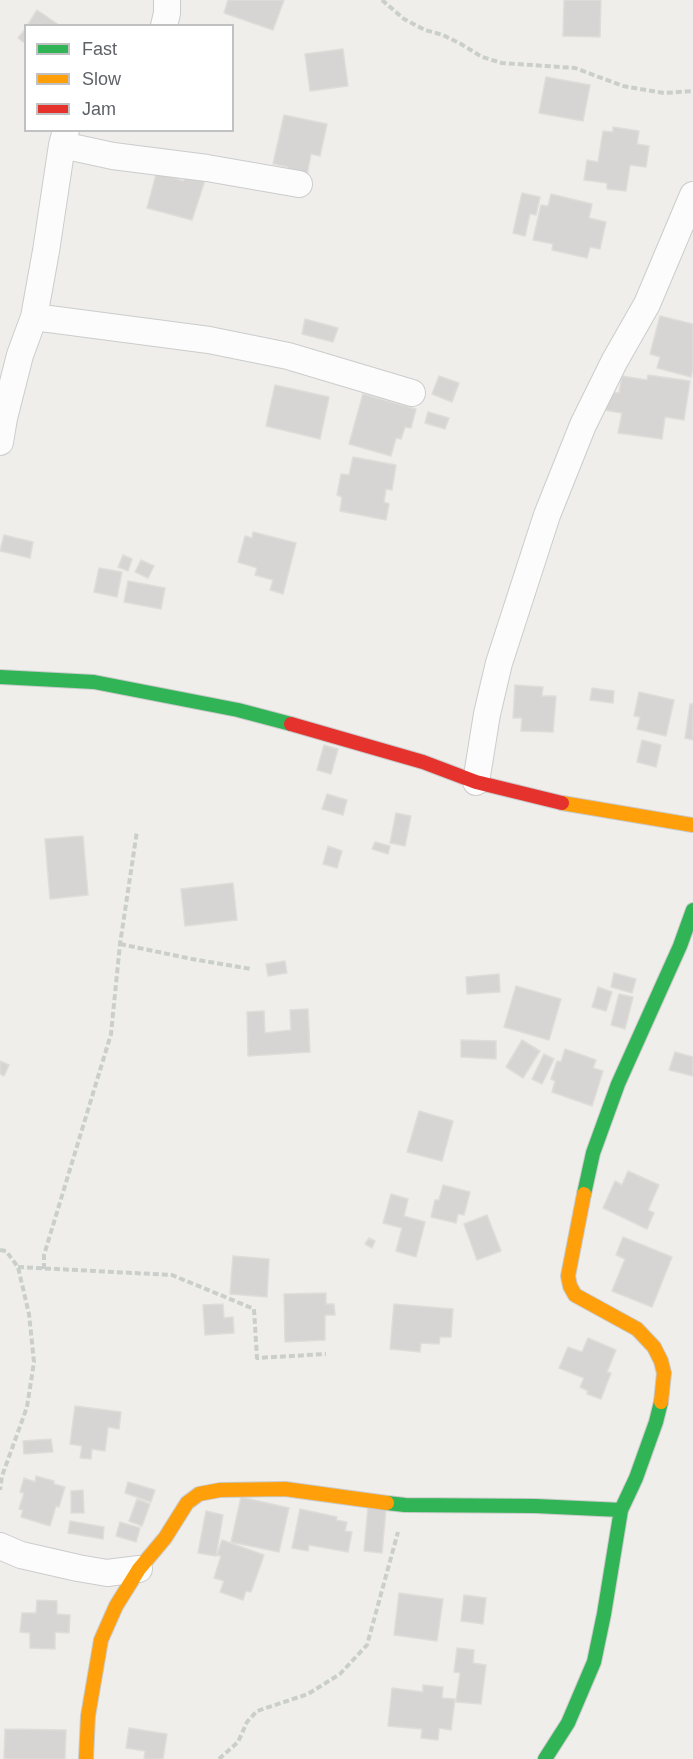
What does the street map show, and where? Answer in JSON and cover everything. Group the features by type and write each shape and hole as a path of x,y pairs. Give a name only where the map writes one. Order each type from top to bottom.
{"street":[{"path":"164,24 167,0"},
{"path":"0,442 20,355 34,317 64,138 113,156 207,168 299,184"},
{"path":"476,782 487,714 499,663 547,515 583,425 646,304 693,195"},
{"path":"34,317 209,340 288,356 412,393"},
{"path":"0,677 94,682 238,710 423,762 476,782 556,802 693,825"},
{"path":"545,1759 568,1723 594,1662 621,1510 636,1478 656,1422 663,1394 664,1373 654,1347 637,1329 575,1295 568,1276 571,1257 593,1153 618,1084 680,946 693,910"},
{"path":"86,1759 88,1716 101,1640 116,1606 139,1569 165,1538 187,1503 199,1494 220,1490 285,1489 405,1505 535,1506 621,1510"},
{"path":"0,1546 21,1555 107,1573 139,1569"}],"path":[{"path":"382,0 404,20 461,44 482,57 502,63 575,68 623,86 664,93 693,91"},
{"path":"44,1269 44,1255 111,1034 120,944 137,831"},
{"path":"120,944 251,969"},
{"path":"0,1250 6,1251 18,1267 29,1314 34,1362 27,1407 2,1476 0,1490"},
{"path":"18,1267 172,1275 254,1309 256,1358 326,1354"},
{"path":"219,1759 238,1742 246,1722 257,1711 308,1694 340,1674 367,1645 405,1505"}],"building":[{"path":"228,0 284,0 273,30 224,13"},
{"path":"564,0 601,0 600,37 563,36"},
{"path":"37,10 58,24 28,24"},
{"path":"24,30 24,42 18,38"},
{"path":"343,49 348,86 310,91 305,54"},
{"path":"546,77 590,85 583,121 539,113"},
{"path":"284,115 327,124 320,156 311,154 306,180 286,176 288,167 273,164"},
{"path":"613,127 639,131 637,144 649,146 646,167 630,165 626,191 607,189 607,183 584,180 587,160 598,162 603,131 613,132"},
{"path":"157,171 183,181 188,172 206,177 192,220 147,208"},
{"path":"522,193 540,197 536,215 530,214 525,236 513,233"},
{"path":"551,194 592,204 589,218 606,222 600,249 590,247 587,258 552,250 553,244 533,240 541,205 548,206"},
{"path":"660,316 693,324 691,377 657,368 660,357 650,354"},
{"path":"305,319 338,328 333,342 302,334"},
{"path":"648,375 690,381 684,420 665,417 662,439 618,433 622,413 604,410 607,391 619,393 622,376 647,380"},
{"path":"439,376 459,383 452,402 432,394"},
{"path":"275,385 329,397 320,439 266,426"},
{"path":"363,394 416,409 411,428 405,427 401,439 396,438 391,456 349,444"},
{"path":"428,412 449,418 445,429 425,423"},
{"path":"353,457 396,465 392,490 386,489 384,502 389,504 386,520 340,511 342,497 337,495 341,474 349,475"},
{"path":"253,532 296,543 283,594 270,590 273,580 255,575 257,568 238,562 245,536 252,538"},
{"path":"4,535 33,542 30,558 0,551"},
{"path":"123,555 132,559 128,571 118,567"},
{"path":"141,560 154,566 148,578 135,572"},
{"path":"99,568 122,572 117,597 94,592"},
{"path":"128,581 165,588 161,609 124,602"},
{"path":"515,685 543,687 542,696 556,696 553,732 521,731 522,718 513,718"},
{"path":"592,688 614,691 613,703 590,700"},
{"path":"639,692 674,700 666,736 637,729 640,717 634,716"},
{"path":"690,704 693,704 693,740 685,738"},
{"path":"642,740 661,745 656,767 637,762"},
{"path":"324,745 338,749 331,774 317,770"},
{"path":"327,794 347,800 343,815 322,809"},
{"path":"396,813 411,816 405,846 390,843"},
{"path":"83,836 88,895 50,899 45,839"},
{"path":"375,842 390,846 388,854 372,849"},
{"path":"328,846 342,851 337,868 323,864"},
{"path":"233,883 237,920 185,926 181,889"},
{"path":"285,961 287,973 268,976 266,964"},
{"path":"614,973 636,979 632,993 611,987"},
{"path":"499,974 500,992 467,994 466,977"},
{"path":"516,986 561,999 549,1040 504,1027"},
{"path":"598,987 612,992 606,1011 592,1007"},
{"path":"619,994 633,997 625,1029 611,1025"},
{"path":"308,1009 310,1052 248,1056 247,1012 264,1011 265,1033 291,1030 290,1010"},
{"path":"461,1040 496,1041 496,1059 461,1057"},
{"path":"522,1040 540,1051 523,1078 506,1067"},
{"path":"565,1049 596,1060 593,1068 603,1071 592,1106 552,1092 555,1081 551,1079 557,1061 561,1062"},
{"path":"675,1052 693,1057 693,1076 669,1070"},
{"path":"544,1054 554,1059 542,1084 532,1079"},
{"path":"0,1061 9,1065 4,1076 0,1074"},
{"path":"419,1111 453,1121 442,1161 407,1152"},
{"path":"628,1171 659,1185 648,1210 654,1213 647,1229 603,1208 615,1181 622,1185"},
{"path":"443,1185 470,1192 464,1215 458,1214 456,1223 431,1217 435,1200 439,1200"},
{"path":"391,1194 408,1199 404,1216 425,1222 416,1257 396,1251 402,1228 383,1223"},
{"path":"487,1215 501,1251 477,1260 464,1224"},
{"path":"623,1237 672,1257 652,1307 612,1291 625,1259 616,1255"},
{"path":"369,1238 375,1241 372,1248 365,1244"},
{"path":"233,1256 269,1259 267,1297 230,1294"},
{"path":"326,1293 326,1304 334,1304 335,1315 325,1315 325,1340 285,1342 284,1294"},
{"path":"223,1304 224,1318 233,1317 234,1333 205,1335 203,1305"},
{"path":"394,1304 453,1309 451,1337 440,1337 439,1344 421,1343 420,1352 390,1349"},
{"path":"588,1338 616,1350 607,1372 611,1373 601,1399 587,1394 588,1391 580,1387 584,1378 559,1368 568,1347 582,1352"},
{"path":"75,1406 121,1412 119,1429 108,1427 105,1451 92,1449 91,1459 80,1458 82,1446 70,1444"},
{"path":"51,1439 53,1452 24,1454 23,1441"},
{"path":"36,1476 65,1487 50,1526 21,1517 23,1510 19,1509 24,1493 20,1492 24,1478 35,1482"},
{"path":"128,1482 155,1490 151,1502 125,1493"},
{"path":"83,1490 84,1513 71,1513 71,1491"},
{"path":"241,1497 289,1508 279,1552 231,1542"},
{"path":"137,1499 150,1504 142,1526 129,1521"},
{"path":"368,1507 386,1508 382,1553 364,1551"},
{"path":"300,1509 337,1517 336,1520 347,1522 345,1531 352,1532 348,1552 309,1545 308,1551 292,1548"},
{"path":"206,1511 223,1515 216,1556 198,1553"},
{"path":"70,1521 104,1527 103,1539 68,1533"},
{"path":"120,1522 140,1528 136,1542 116,1536"},
{"path":"222,1540 264,1555 251,1592 246,1591 243,1600 220,1592 224,1581 214,1578 221,1556 217,1555"},
{"path":"399,1593 443,1599 437,1641 394,1635"},
{"path":"464,1595 486,1598 483,1624 461,1621"},
{"path":"37,1600 57,1601 57,1614 70,1615 69,1633 55,1632 55,1649 30,1648 30,1633 20,1632 22,1613 36,1613"},
{"path":"457,1648 474,1650 473,1663 486,1665 481,1704 456,1702 460,1673 454,1672"},
{"path":"423,1685 443,1687 442,1698 455,1699 451,1730 439,1728 438,1740 421,1738 422,1729 388,1726 392,1688 423,1692"},
{"path":"129,1728 167,1734 163,1759 144,1759 145,1751 126,1748"},
{"path":"5,1729 66,1730 65,1759 4,1759"}],"traffic: fast":[{"path":"0,677 94,682 238,710 291,724"},
{"path":"584,1194 593,1153 618,1084 680,946 693,910"},
{"path":"545,1759 568,1723 594,1662 621,1510 636,1478 661,1402"},
{"path":"387,1503 621,1510"}],"traffic: slow":[{"path":"562,803 693,825"},
{"path":"584,1194 568,1276 570,1286 575,1295 637,1329 654,1347 664,1373 661,1402"},
{"path":"86,1759 88,1716 101,1640 116,1606 139,1569 165,1538 187,1503 199,1494 220,1490 285,1489 387,1503"}],"traffic: jam":[{"path":"291,724 423,762 476,782 562,803"}]}
